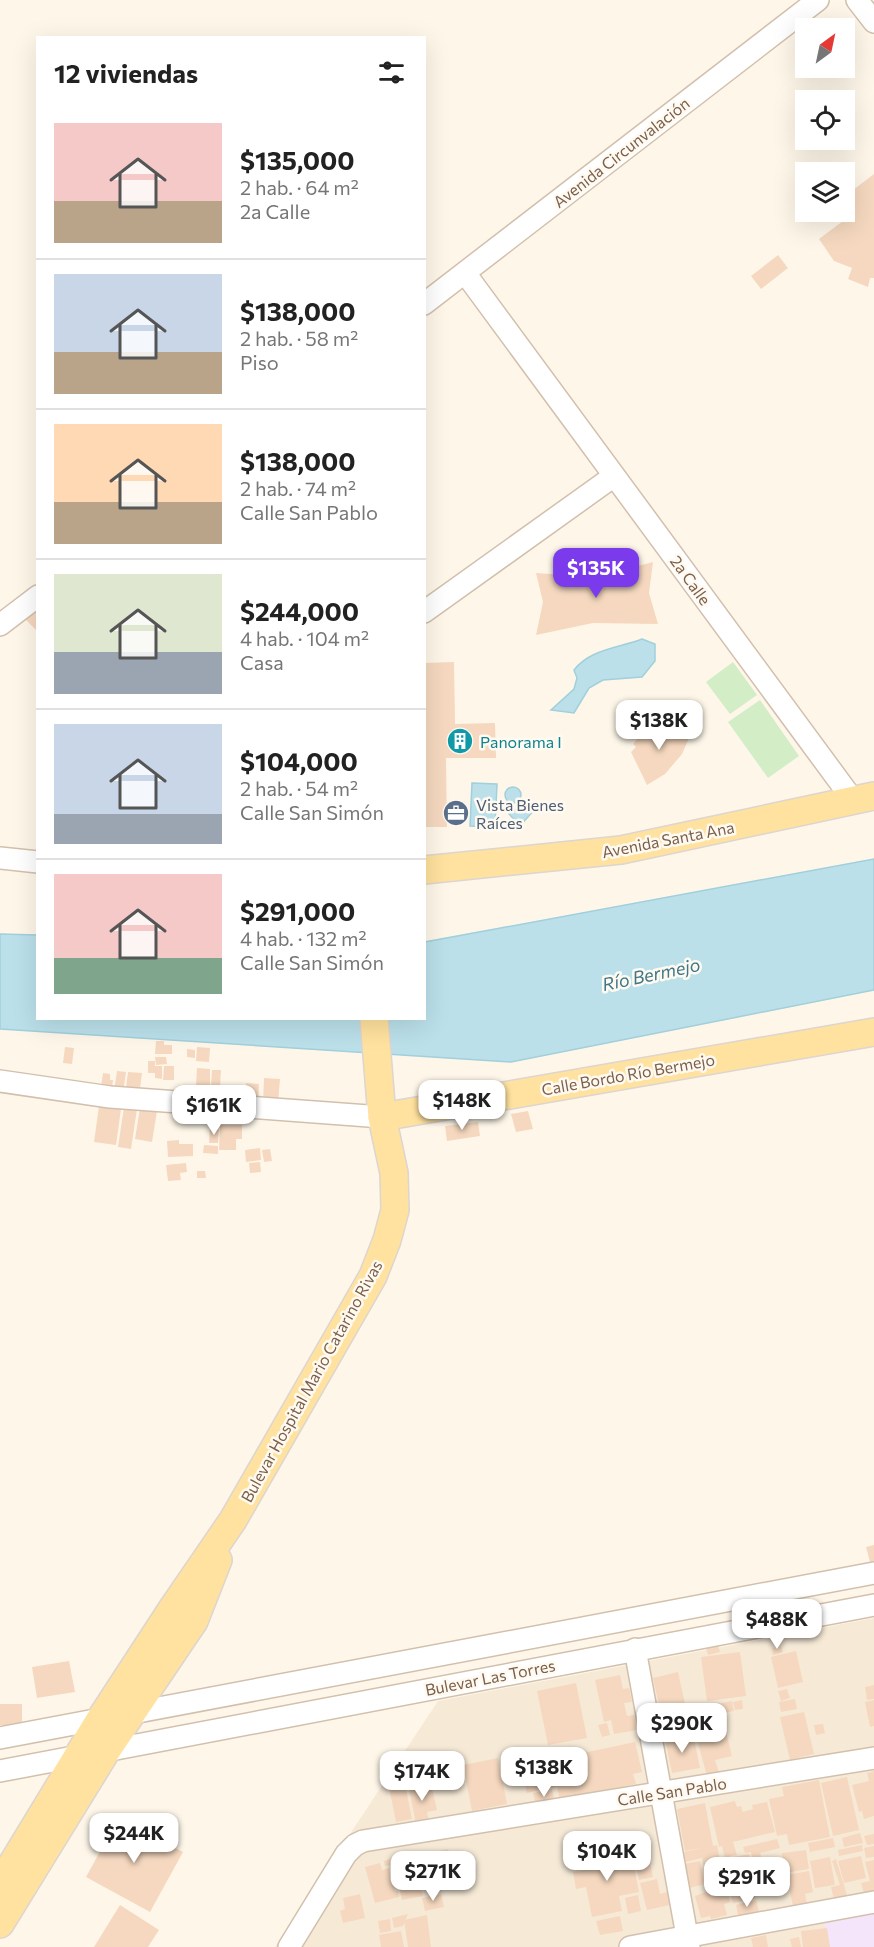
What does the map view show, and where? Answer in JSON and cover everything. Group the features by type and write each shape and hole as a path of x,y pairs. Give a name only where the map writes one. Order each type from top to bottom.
{"main road":[{"name":"Avenida Santa Ana","path":"426,870 621,850 864,798"},
{"name":"Bulevar Hospital Mario Catarino Rivas","path":"0,1884 99,1721 233,1520 373,1276 387,1240 395,1210 394,1173 382,1117 374,1020"},
{"name":"Calle Bordo Río Bermejo","path":"382,1117 874,1032"},
{"name":"Bulevar Hospital Mario Catarino Rivas","path":"0,1924 107,1750 194,1621 233,1520"}],"street":[{"name":"Avenida Circunvalación","path":"426,302 818,0"},
{"path":"857,0 874,22"},
{"name":"2a Calle","path":"465,273 614,476 864,798"},
{"path":"426,611 614,476"},
{"path":"0,625 36,598"},
{"path":"0,858 36,862"},
{"path":"0,1082 110,1097 382,1117"},
{"name":"Bulevar Las Torres","path":"99,1721 132,1712 874,1573"},
{"name":"Bulevar Las Torres","path":"78,1755 874,1605"},
{"path":"635,1649 688,1942"},
{"path":"0,1738 99,1721"},
{"path":"0,1771 78,1755"},
{"name":"Calle San Pablo","path":"289,1947 346,1854 363,1841 874,1758"},
{"path":"630,1947 688,1942 874,1902"}],"shaded area":[{"path":"874,1618 874,1947 275,1947 438,1701"},
{"path":"874,1905 874,1947 829,1947 823,1915"}],"green space":[{"path":"733,662 757,695 730,714 706,682"},
{"path":"760,700 799,756 768,778 728,722"}],"water":[{"path":"642,639 655,644 655,661 642,677 603,680 589,688 574,713 551,710 574,689 577,678 574,670 581,663 596,653"},
{"path":"472,783 497,784 495,827 470,826"},
{"path":"510,787 516,787 521,795 519,801 510,803 505,798 505,792"},
{"path":"527,802 535,809 520,826 509,814"},
{"name":"Río Bermejo","path":"874,859 874,990 511,1062 0,1029 0,934 36,935 36,1020 426,1020 426,942"}],"building":[{"path":"874,174 874,278 870,278 868,287 848,279 852,268 834,261 819,239 842,222 855,222 855,189"},
{"path":"778,255 788,268 761,289 751,276"},
{"path":"653,562 649,593 658,624 593,623 536,635 543,602 536,573 595,577"},
{"path":"36,611 36,630 26,620"},
{"name":"Panorama I","path":"454,662 455,724 495,723 496,758 446,758 447,827 426,827 426,663"},
{"path":"656,725 692,731 682,754 665,774 647,785 631,752 636,747 633,744 646,728 650,731"},
{"path":"156,1041 164,1041 164,1045 172,1045 172,1054 155,1054"},
{"path":"65,1047 74,1048 72,1064 63,1063"},
{"path":"197,1047 210,1048 209,1062 196,1061"},
{"path":"187,1049 195,1050 195,1058 187,1057"},
{"path":"155,1057 166,1057 167,1064 156,1065"},
{"path":"148,1061 155,1061 155,1066 162,1066 162,1079 155,1078 155,1073 148,1073"},
{"path":"164,1066 174,1066 174,1080 163,1080"},
{"path":"197,1068 210,1069 210,1086 196,1085"},
{"path":"212,1070 221,1070 220,1087 211,1086"},
{"path":"117,1071 126,1072 123,1093 114,1091"},
{"path":"128,1072 142,1073 139,1096 125,1095"},
{"path":"103,1073 110,1074 110,1080 113,1080 112,1089 101,1087"},
{"path":"264,1078 280,1079 278,1103 263,1102"},
{"path":"246,1083 259,1084 258,1102 245,1101"},
{"path":"99,1106 121,1109 116,1145 94,1142"},
{"path":"124,1107 137,1109 131,1149 118,1147"},
{"path":"140,1108 157,1111 152,1142 135,1139"},
{"path":"528,1111 533,1129 516,1132 511,1114"},
{"path":"205,1113 234,1114 235,1118 241,1118 241,1123 205,1122"},
{"path":"478,1122 480,1136 447,1141 445,1126"},
{"path":"220,1125 242,1125 242,1139 236,1139 236,1150 219,1150"},
{"path":"210,1129 219,1129 218,1143 209,1143"},
{"path":"179,1140 179,1144 193,1144 193,1156 168,1157 167,1141"},
{"path":"204,1145 218,1146 218,1154 203,1153"},
{"path":"260,1148 261,1160 246,1162 245,1150"},
{"path":"270,1149 272,1161 264,1162 262,1150"},
{"path":"260,1162 261,1172 250,1173 249,1163"},
{"path":"186,1163 187,1172 180,1173 181,1180 168,1181 166,1165"},
{"path":"197,1171 205,1171 206,1178 197,1178"},
{"path":"874,1545 874,1561 870,1562 866,1547"},
{"path":"718,1645 720,1652 708,1655 706,1648"},
{"path":"781,1646 783,1652 773,1655 772,1648"},
{"path":"796,1651 803,1682 778,1688 771,1657"},
{"path":"740,1652 746,1696 707,1701 701,1657"},
{"path":"69,1661 75,1692 37,1698 32,1667"},
{"path":"678,1672 686,1708 707,1703 709,1713 663,1723 653,1678"},
{"path":"620,1675 623,1689 629,1688 632,1702 624,1703 627,1716 634,1715 637,1730 614,1734 611,1720 604,1722 595,1680"},
{"path":"576,1683 587,1738 548,1745 537,1691"},
{"path":"874,1685 874,1699 867,1700 865,1687"},
{"path":"787,1689 790,1698 781,1701 778,1691"},
{"path":"795,1699 797,1709 781,1712 779,1702"},
{"path":"742,1700 743,1709 735,1710 733,1702"},
{"path":"874,1700 874,1726 870,1727 865,1702"},
{"path":"732,1701 734,1711 723,1713 725,1723 711,1726 709,1716 719,1714 717,1704"},
{"path":"0,1704 22,1704 22,1725 0,1725"},
{"path":"804,1712 814,1754 790,1760 780,1717"},
{"path":"693,1719 696,1730 669,1737 666,1726"},
{"path":"607,1723 610,1735 602,1737 598,1725"},
{"path":"724,1724 732,1756 715,1760 719,1773 707,1776 698,1743 706,1741 703,1729"},
{"path":"823,1724 825,1733 816,1735 814,1725"},
{"path":"693,1734 700,1768 672,1773 665,1739"},
{"path":"635,1742 642,1772 633,1774 636,1784 560,1800 557,1787 552,1788 544,1754 554,1752 555,1759"},
{"path":"515,1753 518,1766 509,1768 506,1755"},
{"path":"498,1758 507,1804 472,1811 463,1765"},
{"path":"543,1762 549,1788 527,1793 521,1767"},
{"path":"874,1771 874,1816 864,1819 862,1811 859,1812 852,1785 869,1781 867,1773"},
{"path":"847,1777 859,1830 833,1836 821,1783"},
{"path":"430,1780 437,1810 427,1812 430,1827 417,1829 408,1784"},
{"path":"819,1780 830,1837 789,1845 787,1834 777,1836 769,1799 784,1796 782,1787"},
{"path":"405,1784 412,1819 396,1822 389,1787"},
{"path":"552,1789 555,1802 536,1806 533,1793"},
{"path":"735,1801 737,1807 741,1806 743,1812 753,1809 752,1805 767,1802 775,1832 733,1842 737,1855 730,1856 731,1862 726,1863 722,1846 719,1847 710,1807"},
{"path":"705,1803 713,1846 717,1845 720,1861 703,1865 702,1858 686,1862 684,1852 701,1848 685,1851 677,1809"},
{"path":"119,1817 183,1852 150,1912 86,1877"},
{"path":"860,1833 863,1843 844,1847 842,1838"},
{"path":"874,1834 874,1844 867,1845 864,1836"},
{"path":"833,1838 835,1847 810,1852 808,1843"},
{"path":"777,1839 780,1848 760,1853 762,1859 753,1861 751,1852 745,1853 743,1847"},
{"path":"862,1845 863,1851 839,1856 838,1850"},
{"path":"874,1846 874,1857 866,1858 864,1848"},
{"path":"448,1849 450,1857 441,1859 439,1851"},
{"path":"614,1849 615,1856 628,1854 630,1863 633,1862 639,1892 619,1896 622,1911 592,1917 586,1887 576,1889 573,1872 582,1871 581,1863 601,1859 599,1852"},
{"path":"806,1850 809,1869 785,1873 782,1853"},
{"path":"634,1852 635,1860 631,1861 630,1853"},
{"path":"749,1854 754,1873 739,1877 734,1857"},
{"path":"421,1855 423,1864 413,1866 410,1857"},
{"path":"861,1856 866,1878 844,1883 838,1861"},
{"path":"830,1857 835,1885 815,1888 810,1861"},
{"path":"393,1858 395,1864 385,1866 384,1861"},
{"path":"836,1859 847,1895 834,1899 831,1887 840,1885 832,1861"},
{"path":"874,1860 874,1891 864,1893 861,1883 870,1881 865,1862"},
{"path":"700,1861 705,1884 689,1888 684,1864"},
{"path":"650,1862 653,1877 639,1880 636,1865"},
{"path":"380,1863 382,1870 389,1868 395,1891 398,1891 399,1897 375,1903 365,1867"},
{"path":"409,1863 411,1870 417,1869 423,1896 402,1900 395,1870 403,1869 402,1865"},
{"path":"733,1864 738,1878 726,1882 722,1867"},
{"path":"714,1865 718,1881 709,1883 706,1867"},
{"path":"809,1871 813,1892 805,1894 807,1904 793,1906 786,1875"},
{"path":"751,1878 755,1898 733,1903 728,1883"},
{"path":"657,1879 660,1894 667,1892 670,1905 647,1910 640,1883"},
{"path":"725,1880 730,1902 724,1904 727,1915 711,1919 710,1916 701,1918 695,1896 713,1889 711,1884"},
{"path":"360,1894 365,1918 343,1923 340,1911 345,1909 343,1898"},
{"path":"441,1894 444,1907 425,1911 422,1898"},
{"path":"638,1895 641,1911 628,1914 625,1898"},
{"path":"756,1900 759,1911 738,1916 736,1905"},
{"path":"120,1905 159,1930 148,1947 94,1947"},
{"path":"408,1914 403,1926 394,1928 392,1918"},
{"path":"427,1915 431,1947 408,1947 404,1920"},
{"path":"620,1916 623,1931 600,1935 596,1921"},
{"path":"390,1919 391,1931 380,1933 378,1921"},
{"path":"827,1928 830,1947 803,1947 801,1931"},
{"path":"401,1931 404,1947 381,1947 379,1935"},
{"path":"766,1935 768,1947 753,1947 751,1938"},
{"path":"799,1937 801,1947 792,1947 790,1939"}],"place":[{"name":"Panorama I","path":"460,741"},
{"name":"Vista Bienes Raíces","path":"456,813"}]}
